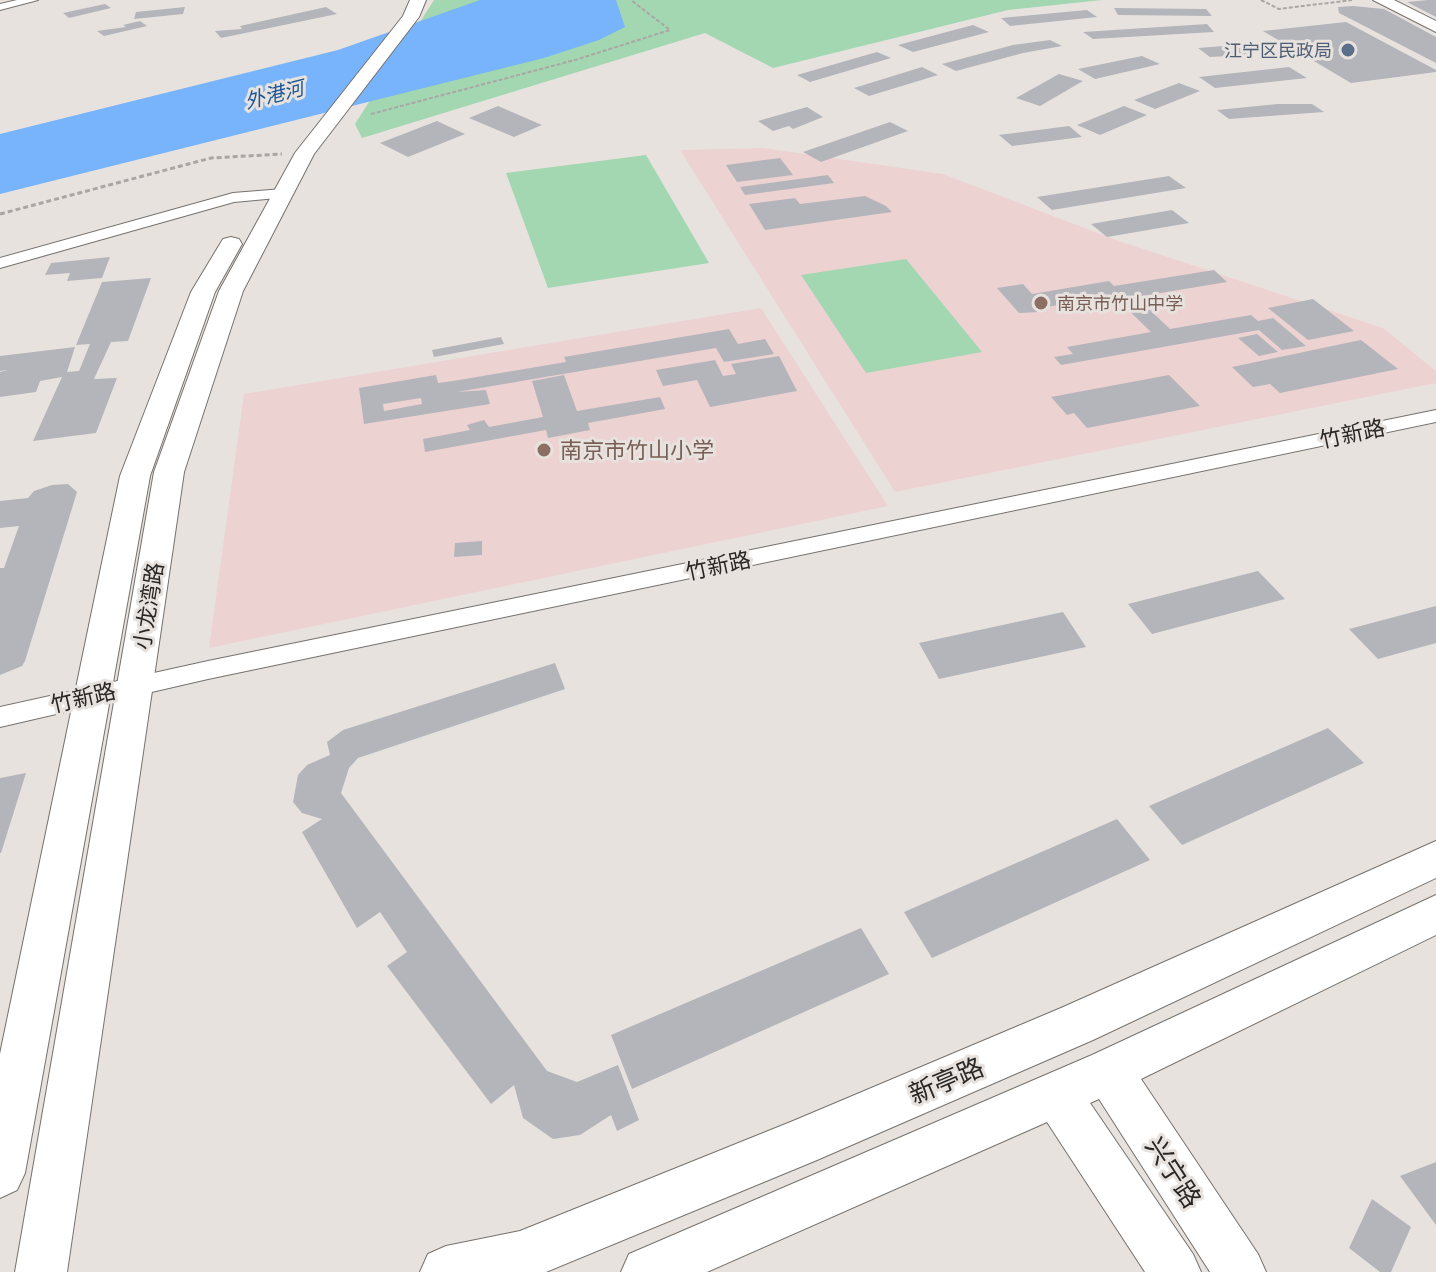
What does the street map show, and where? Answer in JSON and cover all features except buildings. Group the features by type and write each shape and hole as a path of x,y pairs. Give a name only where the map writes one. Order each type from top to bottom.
{"main road":[{"path":"1381,0 1436,27"},
{"name":"小龙湾路","path":"41,1272 169,472 231,291 271,194 298,140 407,9"},
{"name":"小龙湾路","path":"298,140 407,9"},
{"name":"小龙湾路","path":"0,1173 135,476 203,292 271,194"},
{"name":"新亭路","path":"446,1272 520,1257 800,1143 1077,1024 1436,859"},
{"path":"647,1272 1108,1071 1436,914"},
{"name":"兴宁路","path":"1108,1071 1240,1272"},
{"path":"1056,1094 1175,1272"}],"street":[{"path":"0,7 32,0"},
{"path":"0,263 233,198 271,194"},
{"name":"竹新路","path":"0,717 135,686 1436,416"}],"path":[{"path":"371,114 588,56 670,30 631,0"},
{"path":"1261,0 1279,9 1352,0"},
{"path":"0,214 211,158 298,140"}],"shaded area":[{"name":"南京市竹山中学","path":"763,148 943,174 1116,240 1383,328 1436,371 1436,383 895,492 680,150"},
{"name":"南京市竹山小学","path":"761,308 888,506 209,648 244,394"}],"green space":[{"path":"434,0 1102,0 1008,10 773,68 705,33 362,138 355,124"},
{"path":"646,155 709,263 548,288 506,173"},
{"path":"906,259 982,352 866,373 801,275"}],"water":[{"name":"外港河","path":"480,0 616,0 625,27 599,40 544,58 0,194 0,134 338,50"}],"place":[{"name":"江宁区民政局","path":"1348,50"},
{"name":"南京市竹山中学","path":"1041,303"},
{"name":"南京市竹山小学","path":"544,450"}]}
